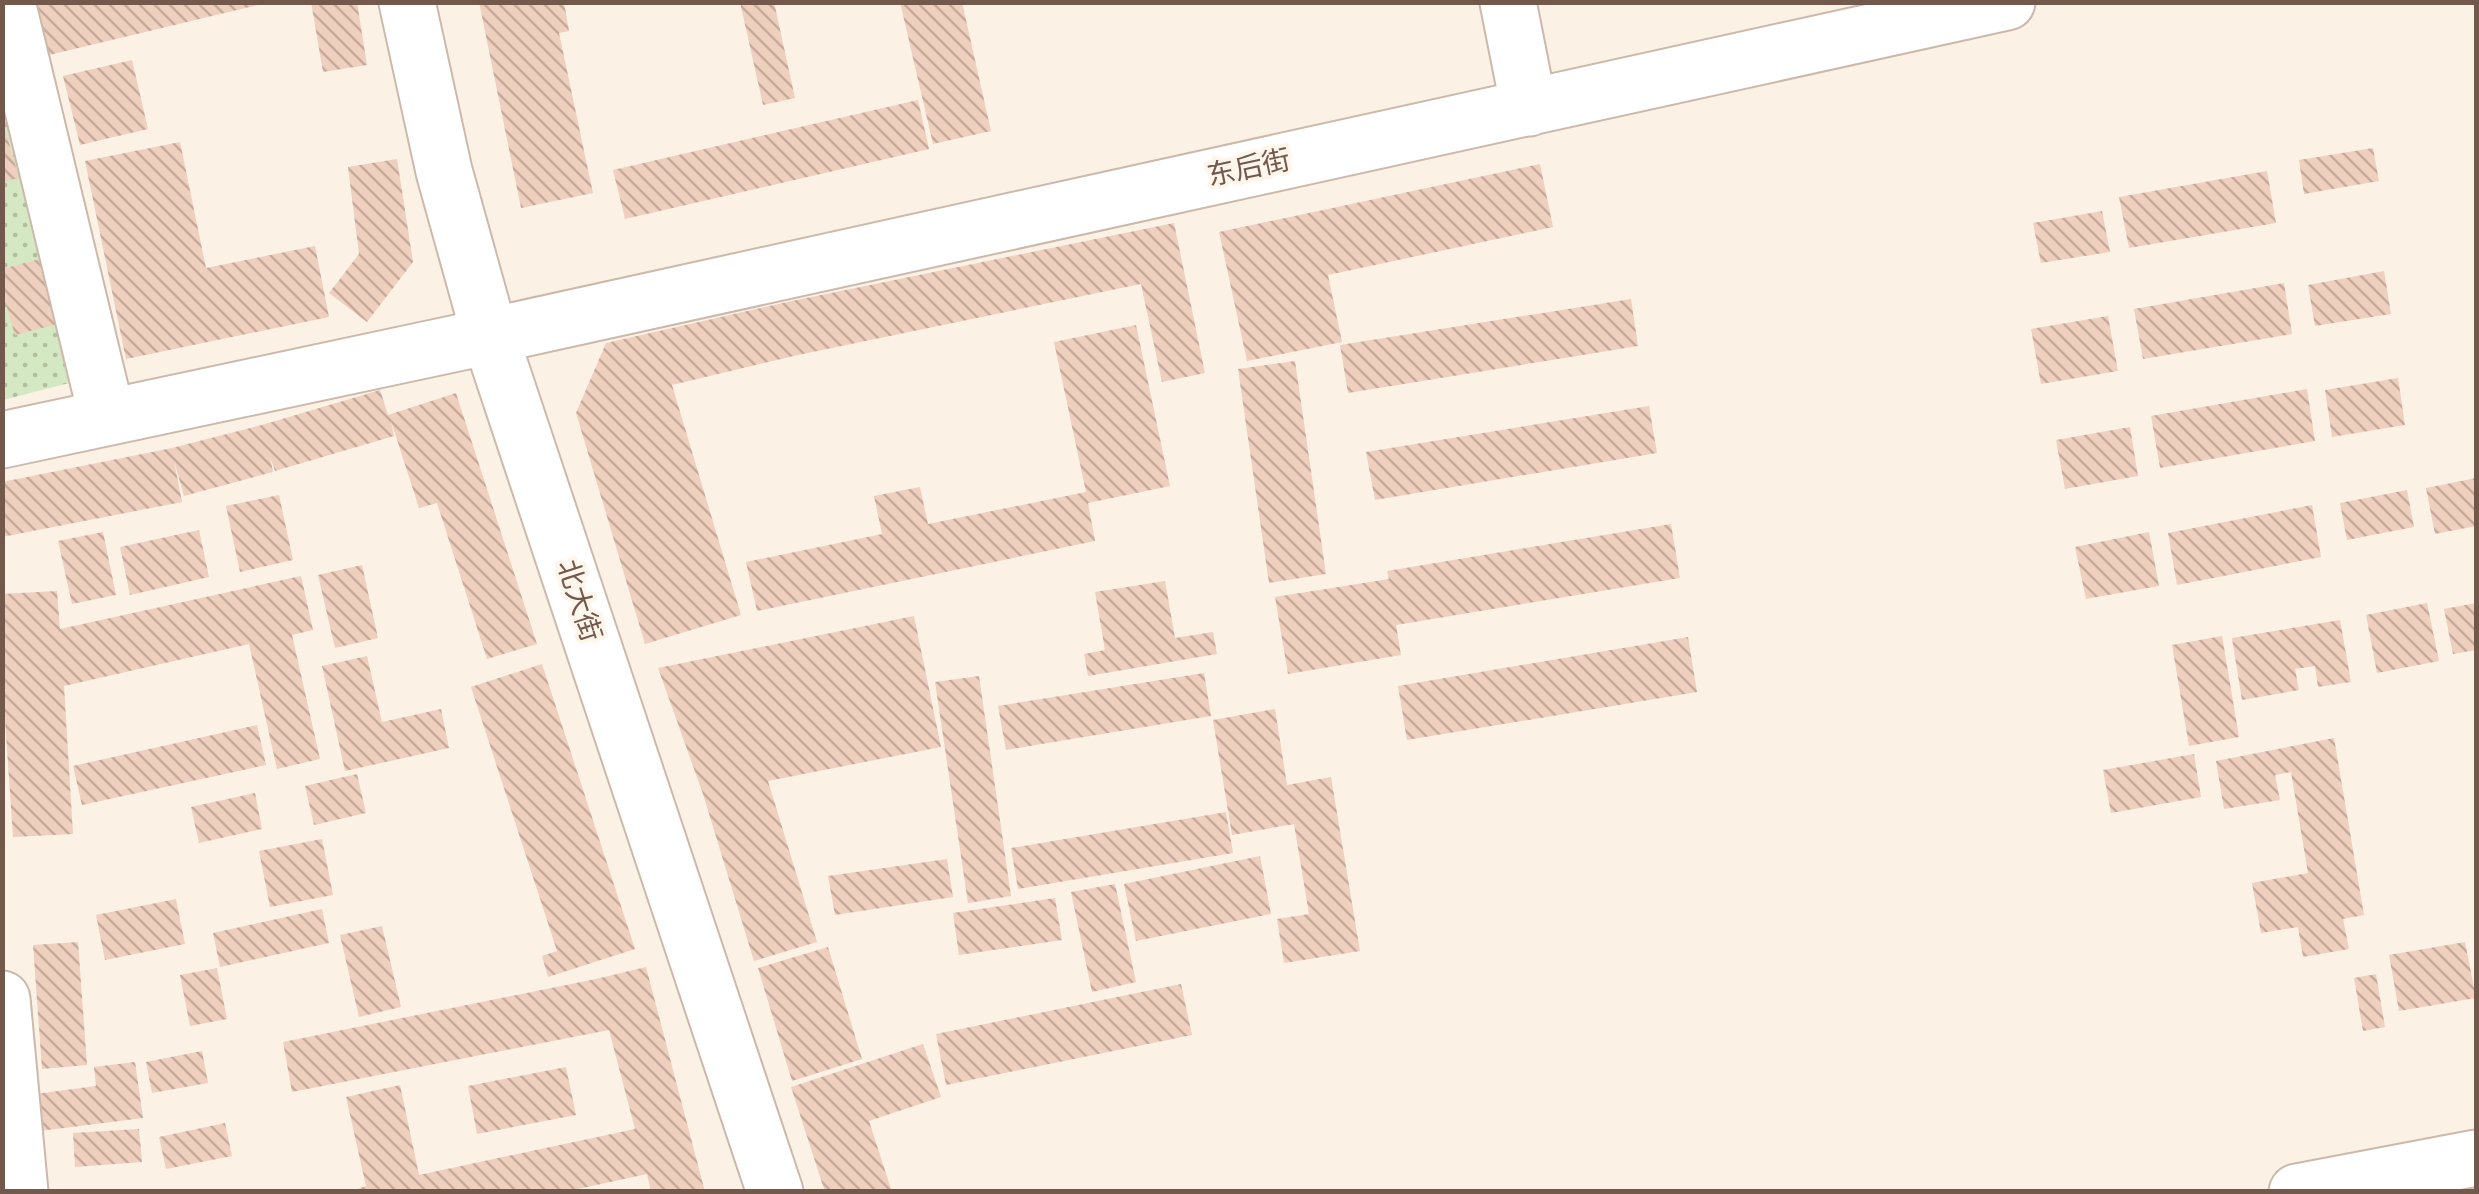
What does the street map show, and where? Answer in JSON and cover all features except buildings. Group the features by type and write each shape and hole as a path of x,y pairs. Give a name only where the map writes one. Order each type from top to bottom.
{"street":[{"path":"7,2 107,417"},
{"name":"北大街","path":"407,2 444,172 490,336 775,1192"},
{"path":"1508,2 1529,108"},
{"name":"东后街","path":"2,440 2007,2"},
{"path":"2,999 20,1192"},
{"path":"2297,1192 2476,1158"}],"green space":[{"path":"2,100 77,381 3,400 2,400"}]}
